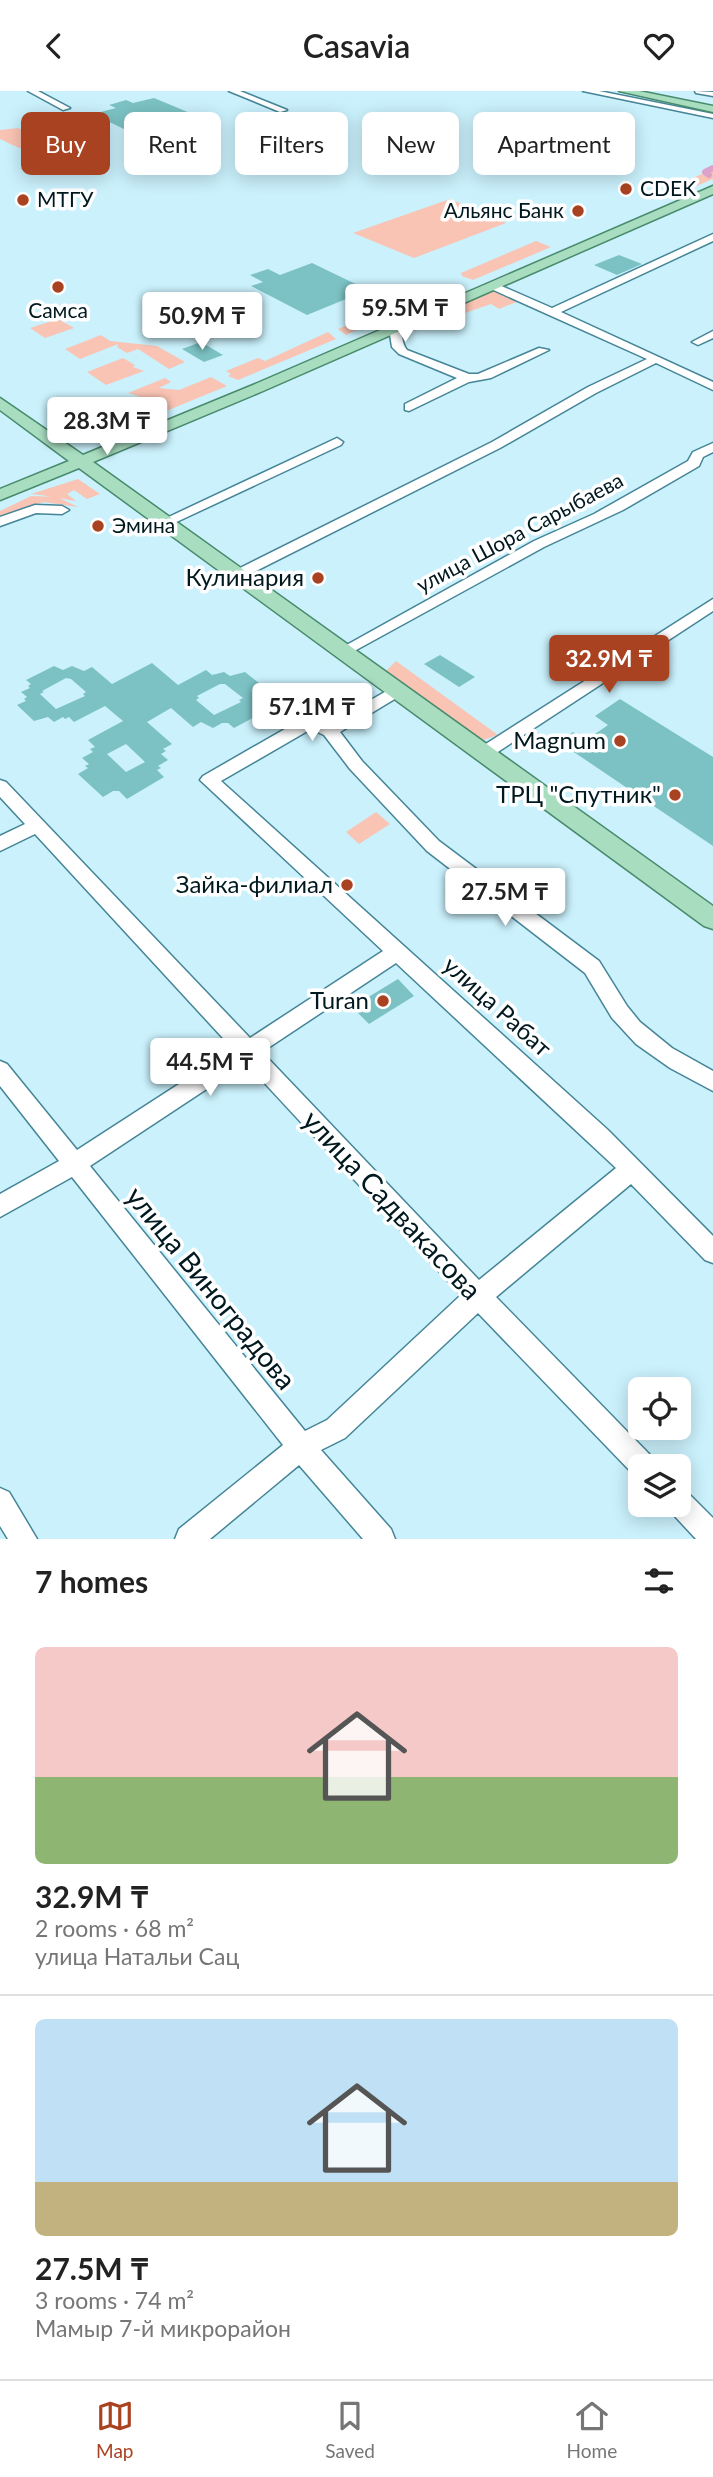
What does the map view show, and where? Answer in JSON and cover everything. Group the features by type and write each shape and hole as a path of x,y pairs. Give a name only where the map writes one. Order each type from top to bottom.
{"main road":[{"path":"624,91 713,101"},
{"path":"644,91 713,101"},
{"path":"662,91 713,101"},
{"path":"681,91 713,101"},
{"path":"0,495 77,459 713,184"},
{"path":"0,485 77,459 393,330 713,190"},
{"path":"0,403 713,919"}],"street":[{"path":"32,91 66,108"},
{"path":"233,91 283,110"},
{"path":"587,91 713,116"},
{"path":"699,91 713,101"},
{"path":"552,312 713,237"},
{"path":"494,286 713,386"},
{"path":"393,330 397,334 398,347 403,352 467,378"},
{"path":"698,342 713,334"},
{"path":"409,407 467,378 488,376 542,350"},
{"path":"236,575 496,445 592,390 655,359"},
{"path":"165,522 337,442"},
{"name":"улица Шора Сарыбаева","path":"342,652 539,544 566,534 634,498 694,463 697,455 713,447"},
{"path":"0,522 35,509 62,510"},
{"path":"484,753 713,604"},
{"path":"397,690 330,731 356,765 433,846 592,967 607,986 613,1004 642,1037 713,1082"},
{"name":"улица Рабат","path":"330,731 310,722 209,779 530,1072 632,1169 713,1252"},
{"name":"улица Садвакасова","path":"0,786 478,1296 631,1454"},
{"path":"0,844 38,825"},
{"path":"0,1206 75,1164 245,1049 397,951"},
{"name":"улица Виноградова","path":"0,1070 301,1447 381,1539"},
{"path":"189,1539 301,1447 336,1429 478,1296 632,1169"},
{"path":"0,1501 23,1539"},
{"path":"691,1515 713,1537"}],"shaded area":[{"path":"0,130 21,130 21,148 0,139"},
{"path":"713,169 713,179 672,196 662,192"},
{"path":"450,199 506,223 414,258 353,233"},
{"path":"536,241 551,247 473,280 462,276 461,273"},
{"path":"497,290 519,301 499,309 491,304 402,335 398,329 480,293"},
{"path":"402,302 407,306 346,335 338,329"},
{"path":"58,319 74,328 45,338 30,328"},
{"path":"328,332 336,339 238,380 228,376 231,374 226,371 258,358 265,361"},
{"path":"101,335 110,341 157,346 185,362 169,369 138,349 127,353 117,347 118,344 80,359 65,349"},
{"path":"123,358 135,365 133,367 144,371 106,385 87,372"},
{"path":"211,377 227,386 110,434 107,432 128,424 127,418 117,418 85,429 82,426 122,411 126,414 153,401 128,393 165,378 171,382 159,388 179,390"},
{"path":"78,479 100,494 87,499 74,490 67,494 76,501 31,494"},
{"path":"31,496 57,497 78,507 43,502 0,519 0,511"},
{"path":"396,661 498,735 483,740 386,671"},
{"path":"376,812 390,824 359,844 346,832"}],"building":[{"path":"154,98 188,112 124,112 124,129 110,122 110,112 101,112 116,108 109,105 126,100 133,103"},
{"path":"619,255 642,264 617,275 594,265"},
{"path":"312,263 368,290 307,315 251,286 263,282 250,275 268,269 280,275"},
{"path":"201,342 223,355 204,362 182,349"},
{"path":"440,655 475,677 459,687 424,664"},
{"path":"152,663 178,685 206,670 212,675 224,672 230,676 245,672 264,687 260,689 263,691 255,696 261,700 253,705 260,714 234,728 228,723 213,728 201,722 193,727 171,708 147,722 172,744 163,749 166,751 161,754 168,760 158,766 161,768 157,770 164,777 127,799 119,791 113,791 103,797 78,774 88,768 85,766 89,764 82,758 93,752 90,749 95,747 88,740 123,721 105,706 74,722 69,717 54,722 48,717 34,721 17,705 26,701 24,699 27,697 21,692 30,688 28,686 31,684 26,680 54,666 63,670 72,666 84,671 92,667 112,684","holes":["66,678 86,692 83,694 85,696 56,709 40,694","225,684 243,698 239,700 241,702 214,715 196,700 199,698 197,696","126,744 145,762 126,772 107,754"]},
{"name":"ТРЦ \"Спутник\"","path":"620,699 713,757 713,846 559,742 573,732 585,741 608,725 595,716"},
{"name":"Turan","path":"398,979 414,996 369,1024 352,1007"}],"waterway":[{"path":"709,175 705,172 713,168"}],"place":[{"name":"CDEK","path":"626,189"},
{"name":"МТГУ","path":"23,200"},
{"name":"Альянс Банк","path":"578,211"},
{"name":"Самса","path":"58,287"},
{"name":"Эмина","path":"98,526"},
{"name":"Кулинария","path":"318,578"},
{"name":"Magnum","path":"620,741"},
{"name":"ТРЦ \"Спутник\"","path":"675,795"},
{"name":"Зайка-филиал","path":"347,885"},
{"name":"Turan","path":"383,1001"}]}
